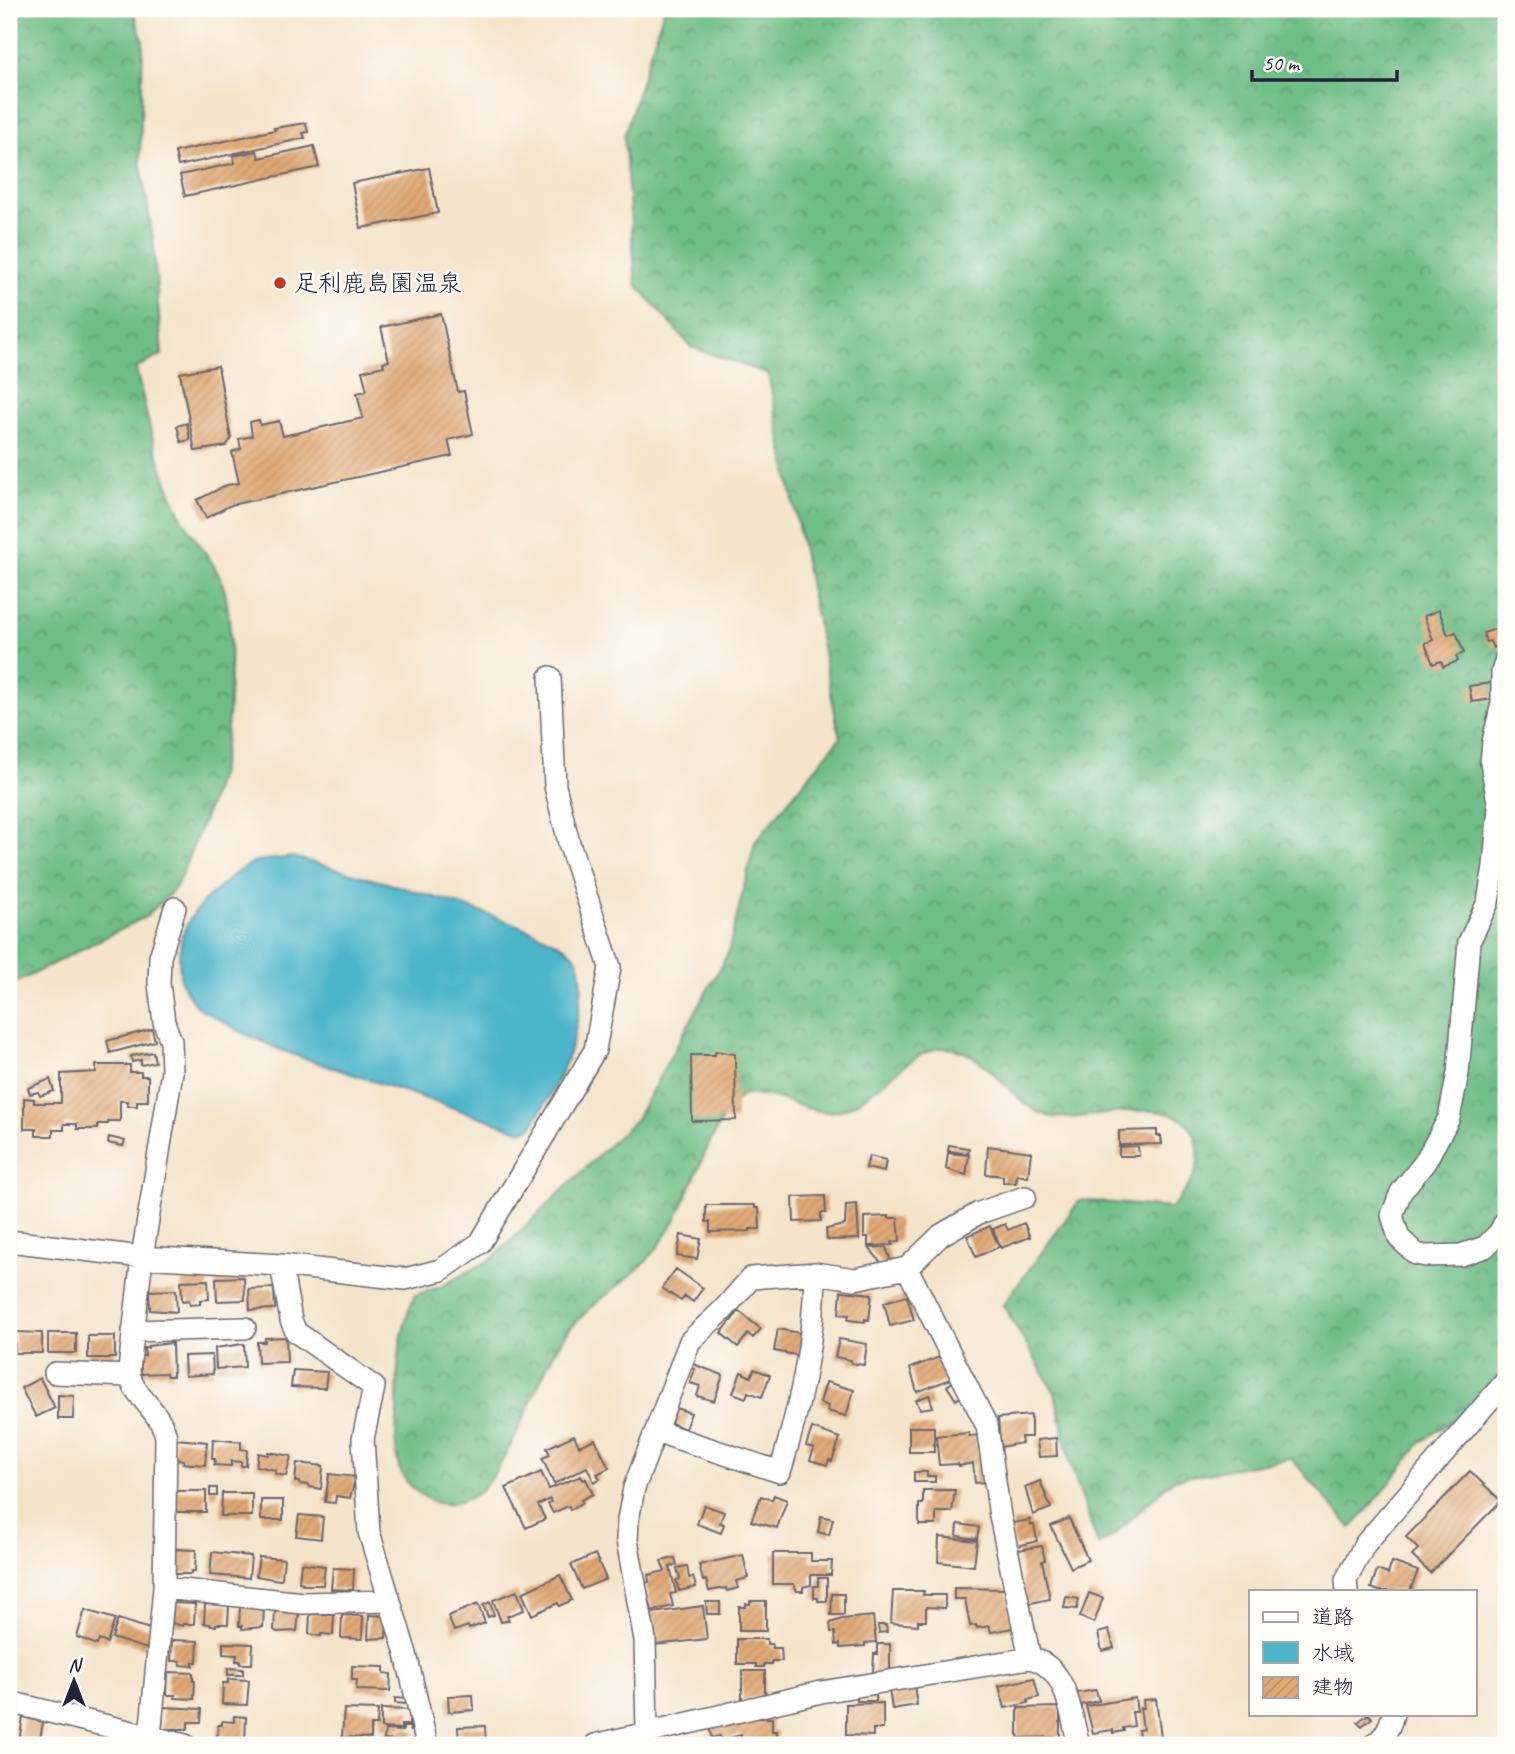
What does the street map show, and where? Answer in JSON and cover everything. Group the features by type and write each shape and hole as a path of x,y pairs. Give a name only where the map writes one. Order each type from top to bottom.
{"street":[{"path":"1506,659 1502,672 1502,703 1491,763 1499,807 1494,866 1488,902 1469,942 1458,1073 1449,1118 1425,1161 1401,1192 1392,1215 1399,1238 1416,1254 1426,1256 1461,1255 1485,1247 1499,1233 1506,1220"},
{"path":"9,1241 142,1256 281,1265 405,1279 441,1270 480,1243 595,1051 610,967 569,843 555,786 550,677"},
{"path":"152,1740 164,1588 165,1429 129,1376 142,1256 172,1072 171,1041 164,1022 159,984 160,957 175,908"},
{"path":"647,1732 645,1640 627,1539 628,1520 634,1488 690,1341 723,1310 751,1278 815,1273 855,1279 907,1268 942,1235 979,1213 1025,1197"},
{"path":"281,1265 291,1320 296,1332 374,1387 363,1439 369,1532 406,1654 427,1745"},
{"path":"907,1268 987,1426 1000,1516 1030,1658"},
{"path":"657,1432 780,1472 799,1409 814,1317 815,1273"},
{"path":"133,1331 245,1328"},
{"path":"55,1373 129,1376"},
{"path":"1347,1590 1346,1580 1365,1544 1506,1381"},
{"path":"164,1588 303,1603 389,1601"},
{"path":"601,1745 821,1692 1030,1658 1044,1661 1063,1685 1079,1745"},
{"path":"9,1702 152,1740 185,1745"},
{"path":"1373,1745 1381,1741 1390,1726 1392,1716"}],"green space":[{"path":"9,9 133,9 143,41 140,159 153,239 162,355 136,368 149,426 167,483 183,519 222,582 229,622 230,674 221,767 208,810 176,886 147,916 9,986"},
{"path":"664,9 1506,9 1506,1384 1421,1442 1351,1528 1291,1458 1174,1479 1113,1536 1098,1545 1070,1463 1055,1393 1003,1305 1080,1200 1171,1208 1193,1178 1198,1162 1197,1143 1188,1125 1174,1115 1154,1111 1065,1118 1048,1116 1022,1101 974,1058 960,1051 944,1048 919,1056 866,1096 841,1110 823,1111 769,1096 743,1094 732,1105 713,1136 681,1209 657,1248 648,1260 603,1297 563,1338 509,1448 487,1482 476,1494 452,1504 444,1504 420,1494 402,1474 396,1449 398,1371 404,1326 415,1295 442,1286 493,1258 636,1119 728,953 755,842 840,738 768,374 691,347 636,284 624,136"}],"water":[{"path":"293,857 490,915 560,944 576,957 580,967 581,995 572,1042 560,1074 532,1127 522,1131 283,1051 241,1032 196,1006 181,983 179,958 182,935 191,917 206,899 234,874 256,861"}],"building":[{"path":"306,123 308,132 303,133 305,138 178,166 175,152"},
{"path":"314,146 319,167 185,196 180,175 235,163 233,156 257,151 259,158"},
{"path":"429,168 438,213 361,228 352,183"},
{"path":"441,314 458,392 464,391 473,434 448,440 452,456 231,505 206,518 197,500 227,485 239,483 232,452 241,449 239,439 252,436 250,422 259,420 260,425 279,421 283,436 363,418 357,393 367,391 362,371 384,366 383,362 389,361 381,327"},
{"path":"218,366 231,439 226,446 195,451 180,373"},
{"path":"187,423 190,440 181,442 177,426"},
{"path":"1439,610 1448,635 1456,632 1464,653 1456,656 1458,661 1443,667 1441,661 1433,664 1425,643 1433,640 1424,616"},
{"path":"1499,628 1502,645 1493,648 1490,641 1486,642 1483,633"},
{"path":"1491,683 1493,699 1472,702 1469,686"},
{"path":"152,1029 155,1041 110,1053 107,1041"},
{"path":"715,1051 735,1054 736,1120 692,1121 691,1055 715,1055"},
{"path":"153,1052 155,1062 141,1065 141,1060 132,1062 131,1056"},
{"path":"96,1065 130,1065 130,1072 141,1072 141,1076 148,1076 148,1101 137,1101 137,1106 127,1106 127,1101 120,1101 120,1121 98,1124 98,1129 77,1129 77,1124 64,1124 64,1130 53,1130 53,1136 36,1136 36,1129 24,1129 24,1098 34,1099 34,1103 61,1103 61,1074 96,1072"},
{"path":"50,1079 54,1091 40,1096 38,1092 30,1094 28,1088"},
{"path":"1157,1130 1162,1144 1119,1145 1119,1131"},
{"path":"109,1137 125,1141 123,1146 108,1143"},
{"path":"949,1145 969,1148 968,1154 948,1151"},
{"path":"988,1146 1031,1152 1028,1177 1017,1175 1016,1183 1003,1182 1003,1176 986,1174"},
{"path":"1138,1146 1139,1156 1119,1156 1119,1147"},
{"path":"948,1153 969,1155 966,1175 946,1169"},
{"path":"869,1156 886,1160 884,1172 866,1168"},
{"path":"825,1196 826,1213 821,1213 821,1221 794,1222 793,1197"},
{"path":"857,1204 859,1239 827,1240 826,1229 845,1225 846,1205"},
{"path":"706,1205 755,1205 755,1208 759,1208 760,1229 710,1232 710,1222 706,1222"},
{"path":"864,1217 898,1218 900,1241 892,1242 893,1245 868,1246 868,1237 864,1237"},
{"path":"1024,1223 1030,1237 1001,1248 993,1229 1005,1224 1008,1230"},
{"path":"990,1226 999,1247 976,1257 967,1236"},
{"path":"681,1235 701,1239 697,1259 677,1256"},
{"path":"886,1247 892,1265 884,1266 869,1248"},
{"path":"676,1269 703,1288 693,1302 685,1296 681,1301 662,1288"},
{"path":"244,1277 245,1300 217,1301 216,1278"},
{"path":"208,1280 209,1299 190,1305 189,1300 182,1301 181,1281"},
{"path":"274,1288 275,1309 250,1310 249,1289"},
{"path":"176,1290 177,1312 150,1310 149,1291"},
{"path":"841,1291 872,1294 869,1320 848,1320 849,1315 839,1314"},
{"path":"907,1296 914,1320 890,1326 884,1302"},
{"path":"739,1311 761,1329 753,1338 748,1334 738,1347 721,1333"},
{"path":"778,1329 805,1334 801,1356 774,1351"},
{"path":"15,1332 42,1333 42,1353 15,1353"},
{"path":"48,1333 76,1333 76,1353 48,1353"},
{"path":"88,1336 115,1336 115,1358 88,1358"},
{"path":"286,1337 287,1362 258,1363 257,1342 265,1342 265,1338"},
{"path":"839,1339 867,1344 864,1365 835,1357"},
{"path":"172,1343 173,1376 167,1376 166,1373 141,1374 140,1356 145,1356 144,1348"},
{"path":"244,1344 245,1367 216,1369 215,1348"},
{"path":"212,1355 213,1374 185,1376 184,1356"},
{"path":"942,1356 951,1379 917,1392 910,1368"},
{"path":"693,1364 723,1375 714,1401 697,1396 700,1386 690,1383 695,1369 691,1368"},
{"path":"754,1369 770,1375 762,1397 748,1392 746,1398 733,1393 741,1372 751,1377"},
{"path":"293,1370 327,1372 325,1388 291,1387"},
{"path":"40,1378 55,1408 36,1417 21,1388"},
{"path":"954,1381 963,1395 956,1400 947,1386"},
{"path":"826,1382 854,1390 846,1416 827,1411 828,1406 820,1403"},
{"path":"58,1395 74,1396 73,1419 58,1419"},
{"path":"929,1395 933,1407 920,1409 916,1400"},
{"path":"676,1408 691,1413 685,1429 671,1423"},
{"path":"1031,1415 1031,1437 1021,1437 1022,1443 1000,1447 998,1418"},
{"path":"909,1427 934,1427 934,1452 909,1452"},
{"path":"812,1428 840,1438 832,1461 829,1460 827,1465 810,1460 814,1448 806,1446"},
{"path":"969,1433 969,1436 982,1435 986,1482 975,1483 973,1463 959,1466 939,1465 936,1436"},
{"path":"574,1435 579,1446 595,1439 609,1468 597,1474 600,1479 594,1482 587,1467 554,1484 542,1458 550,1455 547,1448"},
{"path":"1056,1438 1057,1456 1039,1457 1037,1440"},
{"path":"176,1439 207,1442 205,1465 183,1463 184,1460 174,1459"},
{"path":"213,1439 241,1442 241,1449 247,1450 246,1466 241,1466 241,1462 231,1461 231,1466 214,1465"},
{"path":"268,1452 291,1456 286,1476 275,1474 276,1470 256,1466 258,1453 268,1455"},
{"path":"297,1463 323,1466 321,1489 295,1482"},
{"path":"1470,1471 1501,1501 1430,1573 1412,1556 1418,1549 1406,1537"},
{"path":"541,1472 549,1489 581,1476 583,1480 586,1479 593,1494 570,1510 569,1506 553,1513 548,1504 550,1499 538,1505 545,1519 526,1528 506,1488"},
{"path":"914,1472 927,1472 927,1476 935,1476 935,1482 914,1482"},
{"path":"329,1474 356,1477 350,1498 336,1496 335,1503 325,1502"},
{"path":"1040,1481 1051,1508 1033,1515 1025,1487"},
{"path":"210,1488 217,1488 217,1496 210,1496"},
{"path":"923,1490 955,1490 952,1512 936,1512 936,1525 919,1525 919,1504 923,1504"},
{"path":"173,1491 206,1491 206,1512 173,1512"},
{"path":"222,1493 252,1493 252,1516 221,1516"},
{"path":"774,1495 787,1500 777,1528 751,1521 761,1496 772,1500"},
{"path":"261,1500 283,1500 283,1520 261,1520"},
{"path":"704,1505 724,1512 720,1523 724,1524 721,1533 697,1524"},
{"path":"299,1515 323,1517 321,1539 296,1536"},
{"path":"821,1516 833,1519 829,1535 818,1532"},
{"path":"1069,1518 1088,1560 1071,1568 1051,1526"},
{"path":"1030,1520 1031,1525 1034,1525 1037,1541 1014,1547 1012,1523"},
{"path":"958,1524 979,1527 977,1539 957,1536"},
{"path":"939,1537 977,1541 974,1566 938,1562"},
{"path":"1042,1546 1045,1560 1042,1561 1050,1599 1026,1604 1018,1550"},
{"path":"175,1549 196,1550 195,1571 191,1571 191,1574 174,1574"},
{"path":"212,1552 251,1556 249,1578 210,1575"},
{"path":"773,1553 811,1553 811,1561 832,1561 831,1575 811,1575 811,1585 803,1587 803,1591 797,1591 794,1584 773,1584"},
{"path":"595,1554 606,1579 582,1589 571,1565"},
{"path":"743,1555 748,1578 736,1581 738,1588 709,1591 699,1565"},
{"path":"259,1557 284,1559 282,1578 279,1580 256,1576"},
{"path":"675,1558 677,1565 670,1567 676,1593 670,1594 673,1606 652,1611 645,1583 649,1582 648,1575 665,1571 661,1561"},
{"path":"1392,1562 1418,1571 1410,1590 1371,1588 1377,1570 1388,1574"},
{"path":"301,1563 325,1566 323,1585 302,1585 303,1583 299,1582"},
{"path":"687,1566 689,1578 693,1577 696,1587 679,1591 677,1568"},
{"path":"333,1568 354,1569 353,1590 331,1589"},
{"path":"560,1575 572,1600 559,1606 558,1603 532,1615 522,1593"},
{"path":"818,1578 827,1578 827,1601 814,1598 814,1586 818,1586"},
{"path":"954,1588 1006,1589 1013,1628 991,1632 989,1626 970,1626 965,1599 954,1599"},
{"path":"517,1591 524,1610 507,1616 509,1620 501,1622 493,1600"},
{"path":"893,1591 924,1591 923,1595 945,1595 945,1608 926,1607 926,1621 918,1621 918,1625 891,1623"},
{"path":"1089,1593 1103,1598 1094,1623 1080,1617"},
{"path":"832,1594 844,1594 844,1615 831,1615"},
{"path":"1066,1597 1079,1599 1077,1609 1064,1608"},
{"path":"750,1601 766,1601 766,1631 739,1631 739,1607 746,1607"},
{"path":"490,1602 494,1615 488,1617 483,1605"},
{"path":"706,1602 720,1602 720,1614 707,1614"},
{"path":"173,1603 195,1604 194,1624 183,1626 172,1623"},
{"path":"205,1604 229,1605 228,1624 216,1626 204,1623"},
{"path":"478,1604 485,1623 454,1631 448,1616"},
{"path":"703,1606 707,1639 655,1645 652,1613"},
{"path":"240,1607 264,1607 263,1627 242,1629 242,1626 239,1626"},
{"path":"85,1610 115,1619 107,1643 99,1640 97,1645 77,1637"},
{"path":"275,1611 299,1612 297,1631 274,1630"},
{"path":"310,1614 334,1615 333,1635 309,1634"},
{"path":"342,1615 363,1616 362,1639 341,1638"},
{"path":"369,1615 387,1616 386,1638 368,1639"},
{"path":"873,1616 876,1642 865,1643 865,1646 840,1648 840,1644 836,1645 835,1632 831,1632 830,1623"},
{"path":"118,1619 153,1630 147,1649 112,1638"},
{"path":"878,1625 886,1625 887,1632 879,1633"},
{"path":"1109,1630 1114,1648 1102,1651 1098,1633"},
{"path":"737,1639 767,1639 767,1644 772,1644 772,1648 781,1648 782,1661 772,1661 772,1664 764,1664 764,1667 737,1664"},
{"path":"172,1640 198,1641 197,1662 193,1662 193,1666 171,1661"},
{"path":"223,1643 253,1644 252,1664 240,1664 240,1661 236,1661 237,1655 223,1654"},
{"path":"877,1644 890,1644 890,1673 873,1673"},
{"path":"352,1666 384,1667 384,1673 391,1674 390,1691 356,1690 357,1680 352,1680"},
{"path":"228,1668 243,1669 243,1675 228,1675"},
{"path":"742,1671 765,1671 765,1696 742,1700"},
{"path":"168,1672 193,1673 194,1699 167,1695"},
{"path":"1034,1678 1039,1697 1028,1700 1028,1703 1005,1708 999,1686"},
{"path":"228,1679 249,1680 247,1705 222,1704 223,1683 228,1683"},
{"path":"914,1685 917,1705 892,1709 889,1690"},
{"path":"1096,1690 1099,1701 1079,1705 1077,1693"},
{"path":"876,1691 876,1701 857,1701 857,1694"},
{"path":"473,1695 474,1710 449,1712 448,1696"},
{"path":"395,1698 407,1699 406,1704 395,1703"},
{"path":"1135,1698 1137,1712 1132,1712 1134,1726 1113,1733 1113,1730 1093,1733 1086,1706"},
{"path":"1156,1699 1162,1745 1140,1745 1138,1730 1143,1729 1140,1708 1144,1708 1143,1700"},
{"path":"883,1703 883,1729 873,1729 873,1736 846,1735 846,1704"},
{"path":"163,1707 202,1709 201,1722 188,1722 188,1729 162,1729"},
{"path":"1060,1707 1060,1737 1018,1738 1018,1708"},
{"path":"344,1709 378,1710 377,1725 371,1725 371,1738 342,1737"},
{"path":"381,1709 410,1710 409,1725 401,1725 401,1729 381,1728"},
{"path":"234,1716 246,1717 245,1742 217,1741 218,1725 222,1725 222,1721 234,1722"},
{"path":"1366,1716 1372,1718 1362,1726 1358,1722"},
{"path":"23,1717 43,1722 39,1745 19,1742"},
{"path":"747,1718 772,1718 772,1731 777,1731 777,1739 741,1741 741,1735 721,1740 720,1736 712,1738 709,1728"},
{"path":"9,1724 14,1725 11,1743 9,1742"},
{"path":"485,1726 486,1744 459,1745 458,1727"},
{"path":"403,1727 410,1727 410,1731 414,1731 414,1742 384,1740 385,1730 403,1731"}],"place":[{"name":"足利鹿島園温泉","path":"280,283"}]}
